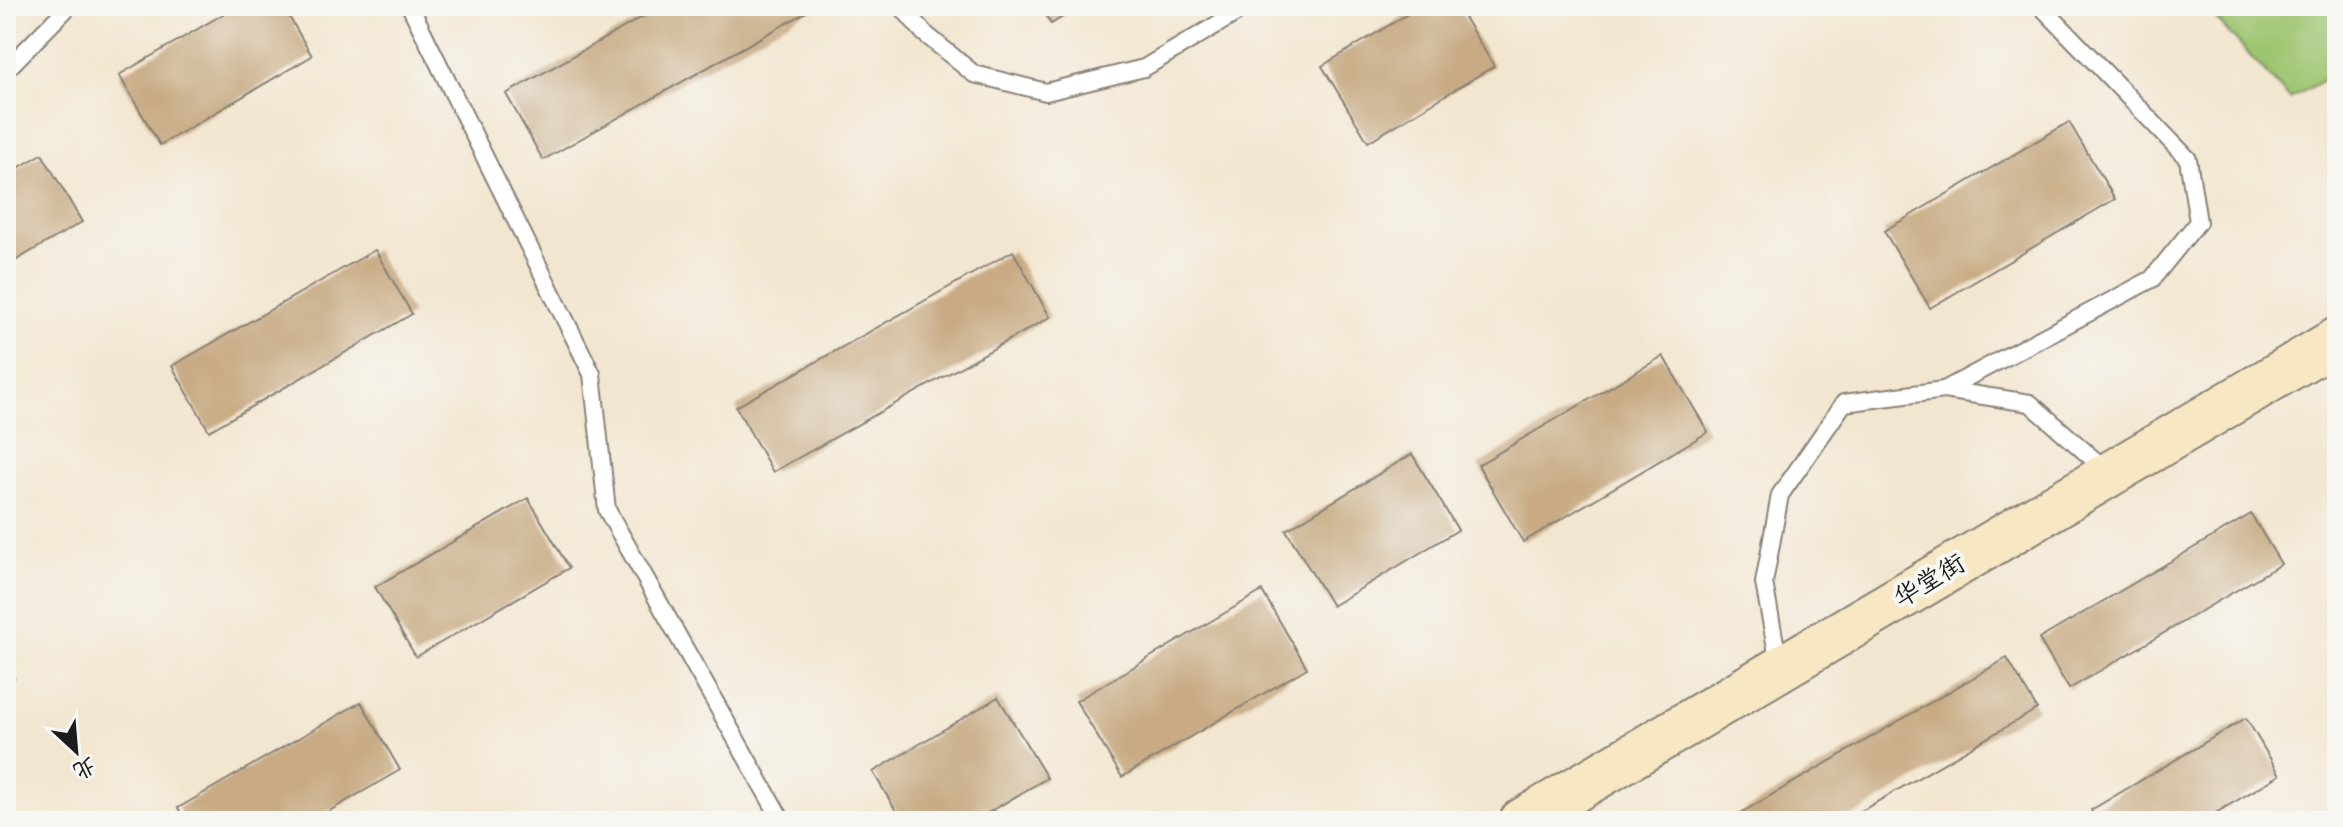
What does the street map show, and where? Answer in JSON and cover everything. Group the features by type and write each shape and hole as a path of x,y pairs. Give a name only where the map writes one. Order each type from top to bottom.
{"street":[{"name":"华堂街","path":"1522,821 2337,340"}],"lane":[{"path":"6,70 69,6"},
{"path":"410,6 592,374 607,510 782,821"},
{"path":"901,6 924,33 974,74 1046,92 1144,68 1248,6"},
{"path":"1944,390 2152,279 2198,222 2188,159 2041,6"},
{"path":"1780,669 1764,583 1780,495 1844,403 1944,390 2030,403 2110,474"}],"green space":[{"path":"2204,6 2337,6 2337,72 2290,99"}],"building":[{"path":"237,6 283,6 312,56 160,145 119,75"},
{"path":"662,6 817,6 543,160 506,94"},
{"path":"1040,6 1080,6 1051,24"},
{"path":"1421,6 1457,6 1494,66 1368,142 1322,66"},
{"path":"2069,122 2115,199 1930,308 1884,231"},
{"path":"42,154 82,222 6,266 6,175"},
{"path":"375,250 412,314 209,431 172,366"},
{"path":"1013,251 1050,317 773,472 736,407"},
{"path":"1663,356 1708,432 1523,542 1478,465"},
{"path":"1412,454 1458,530 1332,606 1286,530"},
{"path":"528,498 569,568 416,657 375,587"},
{"path":"2251,514 2281,564 2069,689 2039,639"},
{"path":"1262,591 1307,668 1122,777 1076,701"},
{"path":"2007,658 2037,709 1844,821 1727,821"},
{"path":"6,664 14,678 6,682"},
{"path":"998,697 1047,778 974,821 902,821 873,772"},
{"path":"361,702 400,770 312,821 186,821 178,808"},
{"path":"2246,718 2280,775 2202,821 2097,821 2091,810"}]}
